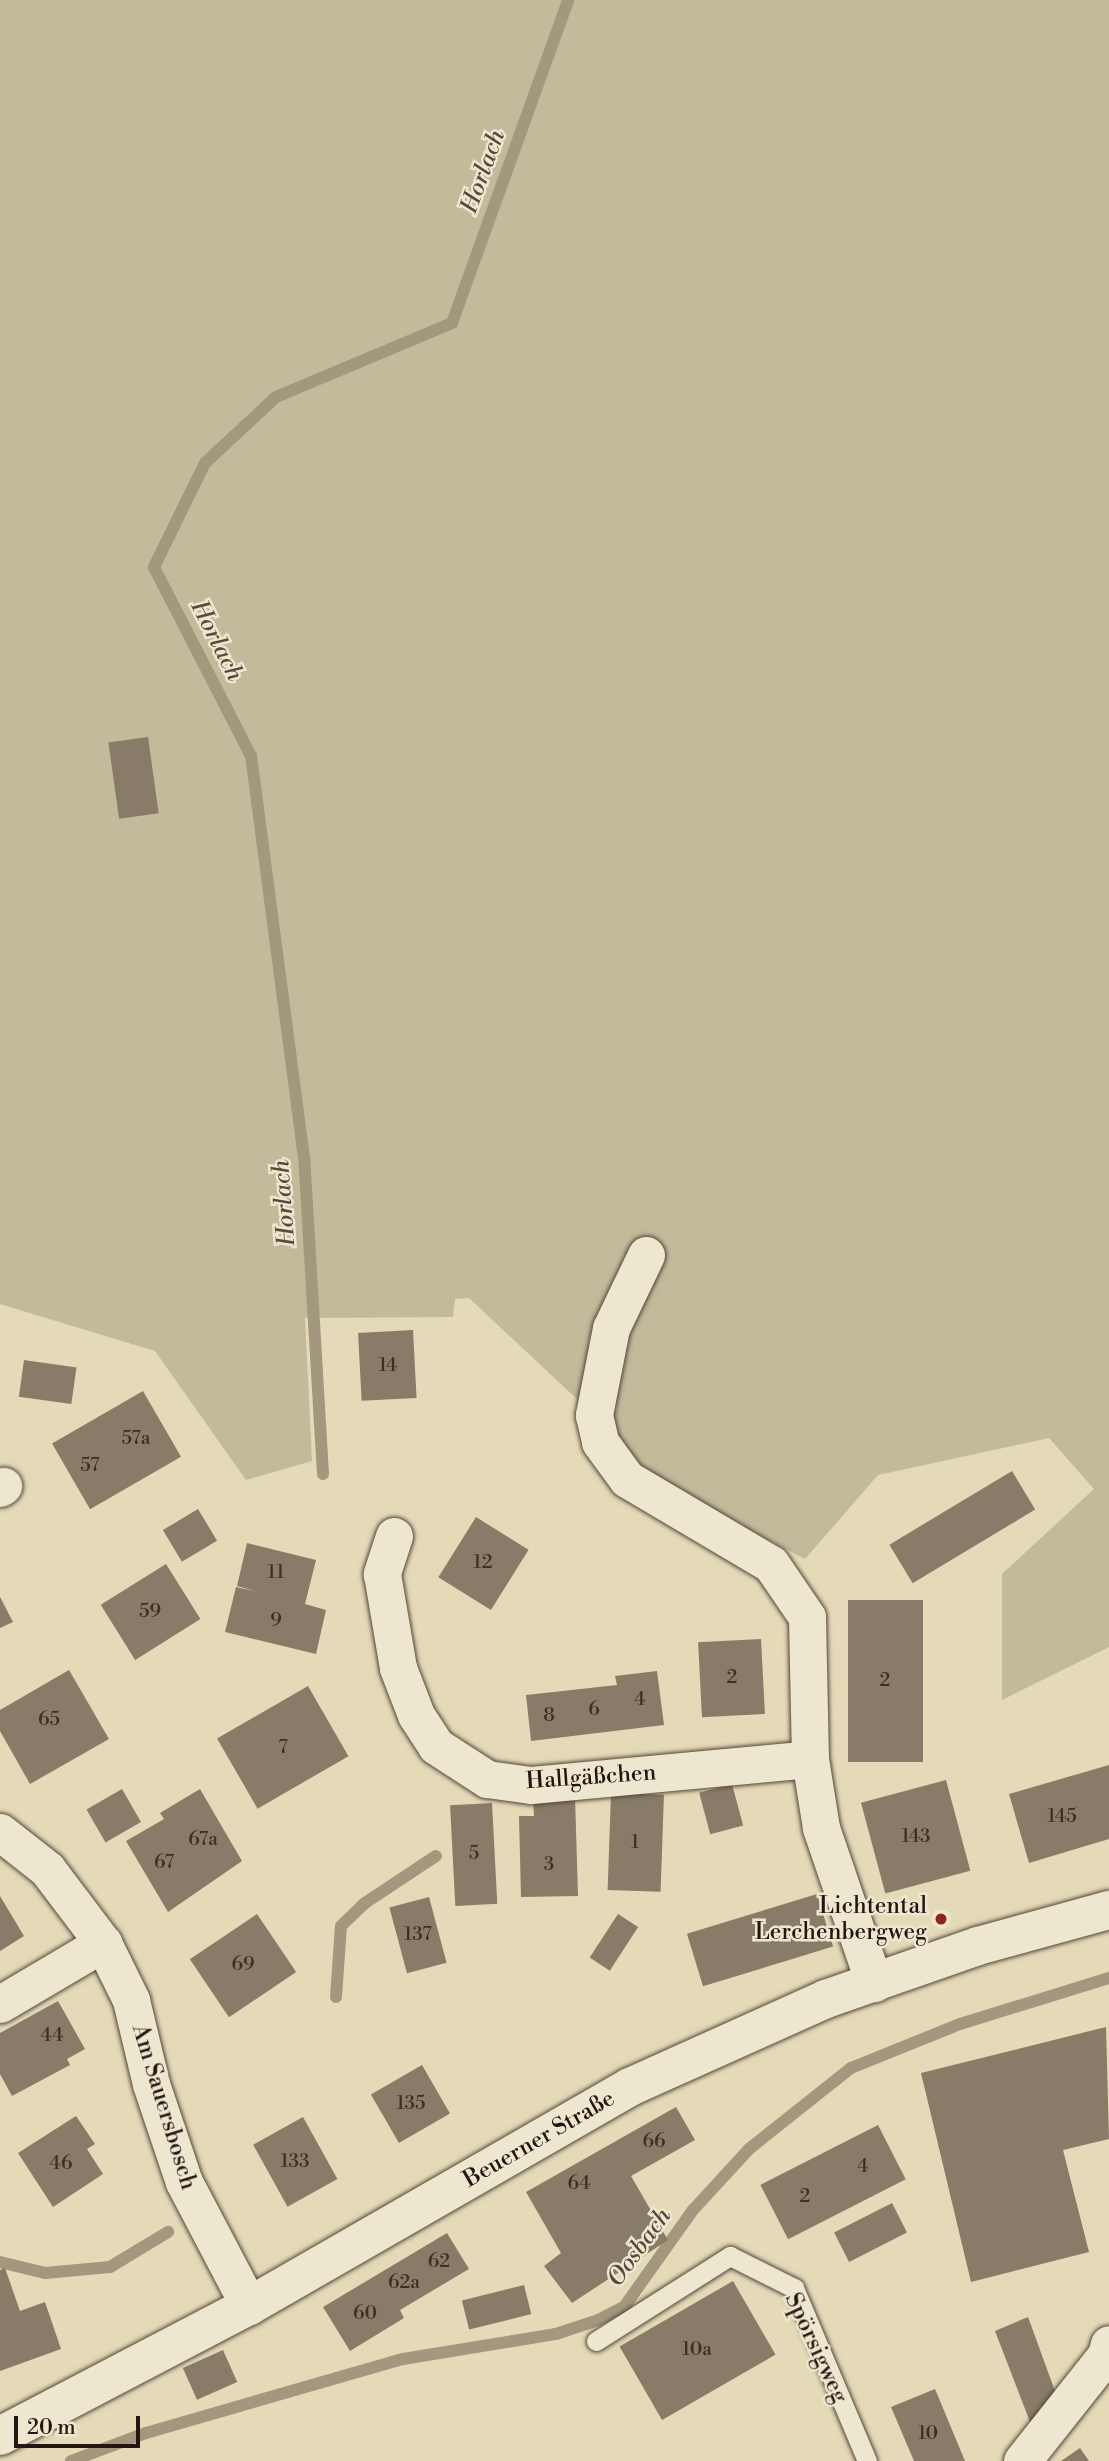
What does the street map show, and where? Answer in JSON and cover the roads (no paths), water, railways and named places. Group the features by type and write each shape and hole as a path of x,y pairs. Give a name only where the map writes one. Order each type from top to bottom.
{"main road":[{"name":"Beuerner Straße","path":"0,2436 249,2306 630,2087 874,1983 978,1945 1109,1910"}],"street":[{"path":"646,1255 611,1328 594,1415 600,1442 627,1479 771,1564 807,1617 810,1759 821,1828 874,1983"},
{"name":"Hallgäßchen","path":"394,1536 382,1574 398,1668 416,1715 436,1746 487,1779 531,1785 810,1759"},
{"name":"Am Sauersbosch","path":"0,1832 47,1869 103,1943 131,2000 151,2084 184,2182 249,2306"},
{"path":"0,2004 103,1943"},
{"path":"1022,2461 1108,2354"}],"lane":[{"name":"Spörsigweg","path":"596,2341 730,2256 794,2288 867,2461"}],"waterway":[{"name":"Horlach","path":"323,1474 304,1158 251,756 154,567 205,463 276,397 452,323 568,0"},
{"name":"Horlach","path":"336,1997 341,1926 365,1903 436,1856"},
{"name":"Oosbach","path":"71,2461 146,2433 403,2359 556,2334 598,2320 624,2307 693,2210 749,2149 851,2068 960,2024 1109,1978"},
{"name":"Horlach","path":"0,2262 45,2273 110,2267 168,2232"}],"place":[{"name":"Lichtental Lerchenbergweg","path":"941,1919"}]}
